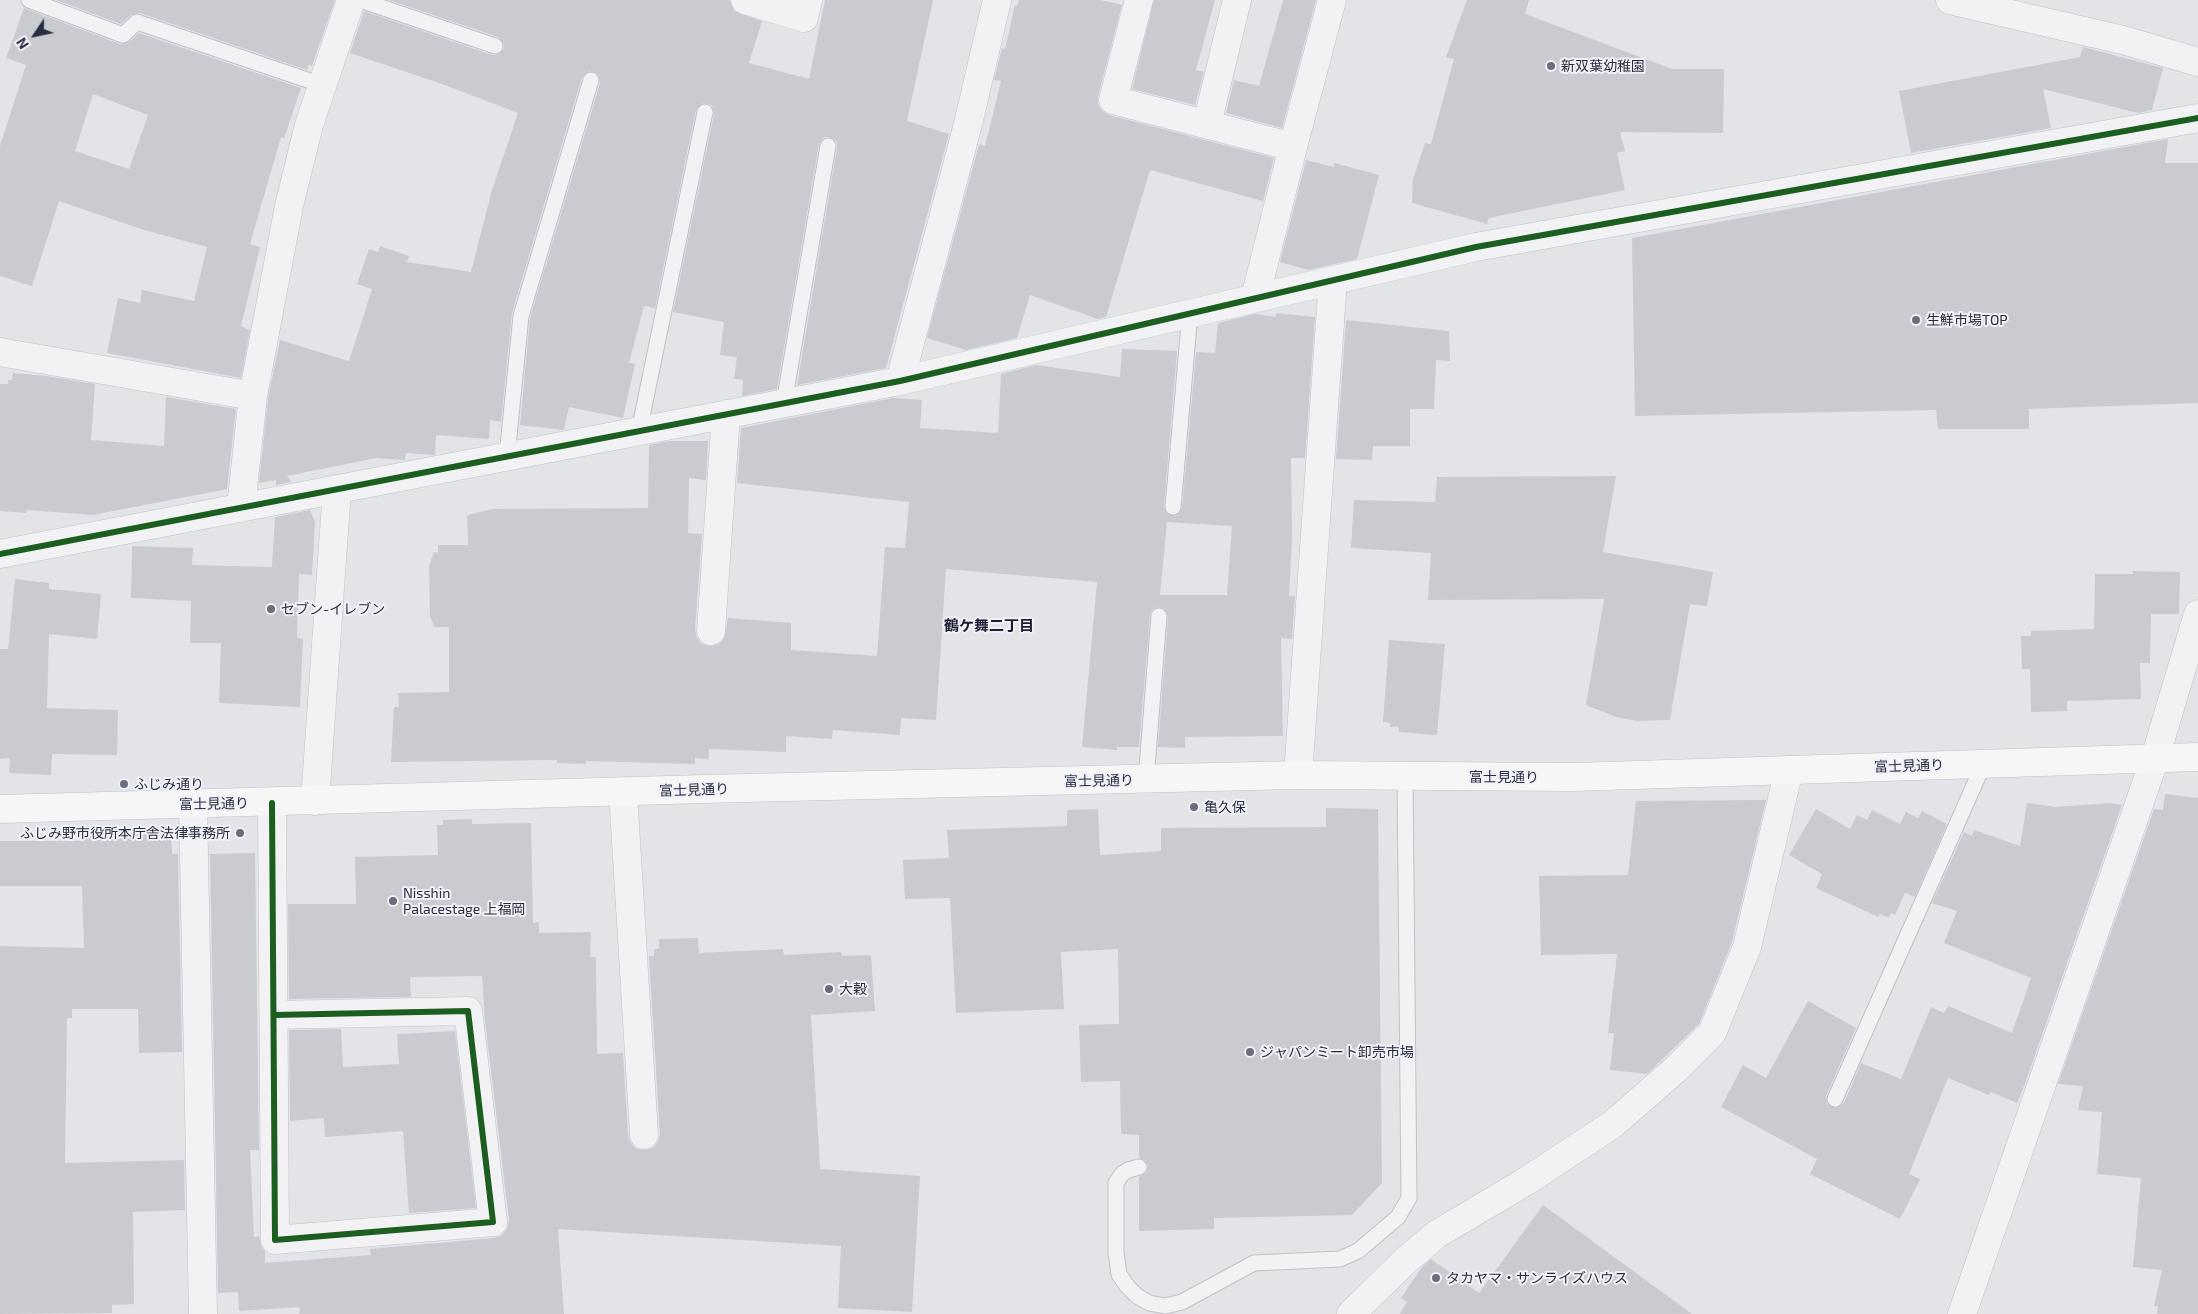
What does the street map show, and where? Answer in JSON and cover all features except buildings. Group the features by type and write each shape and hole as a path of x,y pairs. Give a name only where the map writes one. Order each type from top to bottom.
{"main road":[{"name":"富士見通り","path":"0,809 272,803 703,789 1298,775 1573,777 2198,757"}],"street":[{"path":"241,507 253,396 289,206 309,125 351,0"},
{"path":"745,0 804,18 808,0"},
{"path":"900,381 968,124 997,0"},
{"path":"1139,0 1113,100 1293,147"},
{"path":"1207,124 1237,0"},
{"path":"1255,298 1332,0"},
{"path":"1950,0 2123,40 2198,62"},
{"path":"0,554 900,381 1476,247 2198,118"},
{"path":"1298,775 1333,280"},
{"path":"0,352 253,396"},
{"path":"711,631 726,414"},
{"path":"315,801 337,488"},
{"path":"1962,1314 2155,758 2198,614"},
{"path":"1356,1313 1404,1262 1437,1234 1525,1182 1613,1124 1676,1069 1712,1033 1747,947 1789,770"},
{"path":"623,792 644,1135"},
{"path":"272,803 275,1240 493,1222 468,1011 274,1015"},
{"path":"193,804 203,1314"}],"lane":[{"path":"29,0 123,34 137,22 322,85"},
{"path":"360,0 495,46"},
{"path":"507,456 521,316 591,80"},
{"path":"639,431 704,112"},
{"path":"784,403 828,146"},
{"path":"1173,507 1190,313"},
{"path":"1146,780 1159,616"},
{"path":"1835,1099 1984,763"},
{"path":"1139,1167 1122,1174 1116,1183 1116,1253 1119,1274 1137,1296 1150,1303 1165,1306 1182,1302 1254,1263 1340,1259 1358,1250 1398,1217 1409,1198 1406,776"}],"cycle path":[{"path":"0,554 900,381 1476,247 2198,118"},
{"path":"272,803 275,1240 493,1222 468,1011 274,1015"}],"place":[{"name":"新双葉幼稚園","path":"1551,66"},
{"name":"生鮮市場TOP","path":"1916,320"},
{"name":"セブン-イレブン","path":"271,609"},
{"name":"ふじみ通り","path":"124,784"},
{"name":"亀久保","path":"1194,807"},
{"name":"ふじみ野市役所本庁舎法律事務所","path":"240,833"},
{"name":"Nisshin Palacestage 上福岡","path":"393,901"},
{"name":"大穀","path":"829,989"},
{"name":"ジャパンミート卸売市場","path":"1250,1052"},
{"name":"タカヤマ・サンライズハウス","path":"1436,1278"}],"district":[{"name":"鶴ケ舞二丁目","path":"989,626"}]}
